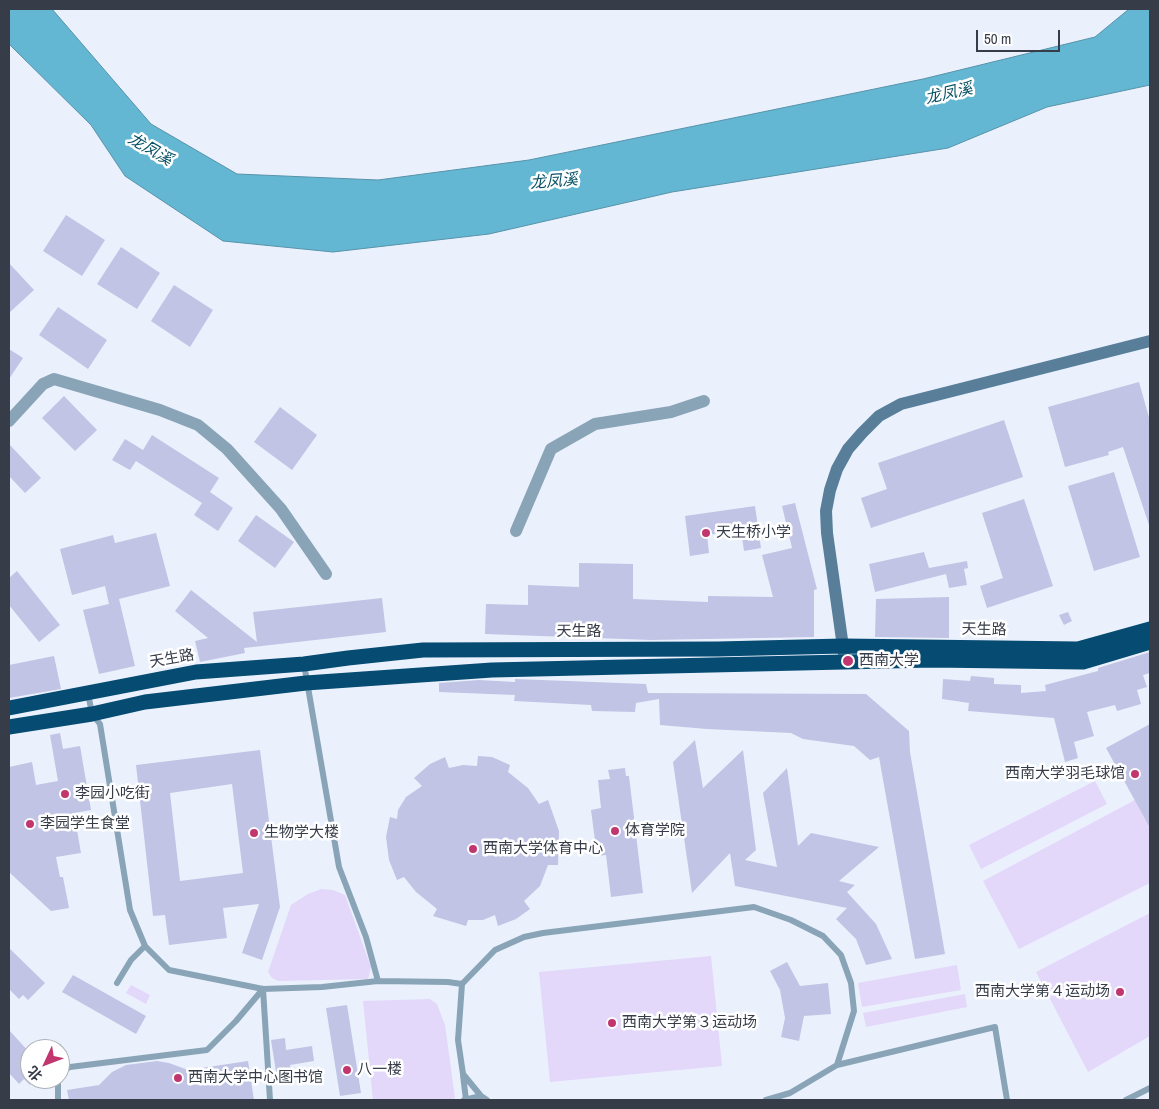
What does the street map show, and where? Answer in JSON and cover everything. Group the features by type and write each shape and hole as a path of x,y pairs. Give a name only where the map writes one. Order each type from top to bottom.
{"highway":[{"name":"天生路","path":"9,708 196,672 304,664 423,650 718,649 843,646 1078,649 1150,629"},
{"name":"天生路","path":"9,727 92,714 145,702 306,683 492,670 932,660 1083,662 1150,642"}],"street":[{"path":"845,662 827,533 826,511 837,469 848,449 862,433 879,416 901,404 1150,341"},
{"path":"9,421 43,384 54,379 160,410 198,424 227,449 281,509 326,574"},
{"path":"516,531 551,448 595,424 671,412 704,401"}],"lane":[{"path":"304,664 339,867 366,937 378,981"},
{"path":"88,692 92,714 100,724 130,910 145,946 169,970 263,988 322,987 378,981 462,984"},
{"path":"481,1096 465,1100 458,1040 462,984 495,950 542,933 754,907 791,920 824,936 841,955 851,983 854,1011 837,1065"},
{"path":"117,983 131,960 145,946"},
{"path":"70,1067 207,1050 236,1021 263,988"},
{"path":"263,988 270,1100"},
{"path":"766,1100 790,1093 837,1065 995,1027 1007,1100"},
{"path":"463,1074 481,1096 487,1100"},
{"path":"1126,1100 1150,1088"}],"shaded area":[{"path":"1095,781 1107,804 981,869 969,845"},
{"path":"1135,800 1145,819 1150,817 1150,883 1019,949 983,881"},
{"path":"321,889 333,890 345,895 371,967 368,979 278,981 272,978 268,972 291,905 308,894"},
{"path":"1150,913 1150,1036 1088,1072 1036,972"},
{"path":"711,956 722,1066 550,1082 539,972"},
{"path":"957,965 961,990 862,1007 858,983"},
{"path":"131,985 150,995 146,1004 126,993"},
{"path":"965,994 967,1007 866,1027 863,1013"},
{"path":"430,999 437,1004 445,1025 455,1098 452,1100 373,1100 363,1001"}],"water":[{"name":"龙凤溪","path":"9,9 52,9 151,124 237,174 378,180 529,160 923,79 1095,37 1129,9 1150,9 1150,85 1047,107 948,148 672,192 489,234 333,252 223,241 125,176 91,125 9,44"}],"building":[{"path":"66,215 105,240 82,276 43,251"},
{"path":"121,247 160,273 137,309 97,284"},
{"path":"9,263 34,290 9,313"},
{"path":"174,285 213,310 190,347 151,321"},
{"path":"58,307 107,340 88,369 39,335"},
{"path":"9,349 23,358 9,379"},
{"path":"1139,382 1150,421 1150,525 1123,447 1108,452 1109,455 1065,467 1048,407"},
{"path":"64,396 97,430 75,451 42,418"},
{"path":"280,407 317,435 292,470 254,442"},
{"path":"1004,420 1023,477 871,528 861,498 887,489 878,463"},
{"path":"152,435 219,478 210,492 233,508 218,531 194,515 202,503 136,461 130,470 112,460 125,439 143,450"},
{"path":"9,444 41,478 25,493 9,476"},
{"path":"1114,472 1140,557 1094,571 1068,486"},
{"path":"1024,499 1053,586 987,608 980,586 1003,578 982,513"},
{"path":"795,503 817,589 814,590 814,637 651,640 485,634 486,604 528,605 528,585 579,587 579,563 633,564 633,599 708,602 708,596 773,597 762,555 792,548 782,506"},
{"name":"天生桥小学","path":"755,506 761,548 744,551 741,530 707,535 709,553 690,556 685,516"},
{"path":"256,515 294,542 275,568 238,541"},
{"path":"156,533 170,586 119,599 135,666 99,674 83,610 109,604 105,586 72,595 60,549 113,535 115,543"},
{"path":"924,552 929,568 967,561 968,568 964,569 967,585 949,588 946,574 875,592 869,564"},
{"path":"17,571 60,625 39,642 9,605 9,578"},
{"path":"191,590 257,642 253,612 382,598 386,632 244,648 245,653 200,662 195,641 208,638 175,611"},
{"path":"949,597 949,638 875,637 876,599"},
{"path":"1068,612 1072,621 1064,625 1059,615"},
{"path":"1150,652 1150,673 1143,675 1147,687 1137,690 1141,704 1117,711 1115,705 1087,712 1094,736 1074,742 1078,758 1065,762 1054,718 968,711 969,703 942,699 943,679 970,681 971,676 994,678 994,684 1021,685 1021,693 1046,691 1045,685 1098,671 1098,668"},
{"path":"54,656 61,689 9,698 9,665"},
{"path":"515,679 646,684 648,693 866,694 909,731 910,752 945,954 915,959 879,757 870,760 854,746 803,739 791,733 660,725 659,699 636,703 635,712 592,711 591,705 514,701 515,695 439,692 439,683 479,680 515,682"},
{"name":"西南大学羽毛球馆","path":"1150,724 1150,828 1106,748"},
{"path":"60,733 63,749 80,746 91,810 74,813 81,853 56,857 60,877 63,877 69,908 51,911 10,873 9,767 32,762 36,785 58,781 50,735"},
{"path":"695,740 703,788 743,750 756,850 745,860 777,867 763,793 787,768 798,846 811,833 879,847 839,881 855,885 847,892 876,924 892,959 866,965 856,939 836,919 847,908 735,886 730,853 692,893 673,762"},
{"name":"生物学大楼","path":"260,750 280,907 262,960 242,953 259,904 223,908 227,938 169,945 165,915 153,916 136,765","holes":["232,784 243,873 180,881 170,793"]},
{"name":"西南大学体育中心","path":"478,756 492,757 510,765 508,772 528,788 539,804 548,800 559,831 558,865 548,865 540,886 524,901 530,909 516,919 498,926 495,915 483,920 468,920 466,926 433,916 437,909 416,892 404,877 397,880 389,860 386,837 390,817 397,819 398,810 406,797 422,786 414,778 430,764 445,757 449,768 463,765 477,766"},
{"name":"体育学院","path":"625,768 626,776 629,776 643,893 611,897 606,855 597,856 591,810 601,808 598,780 610,779 608,770"},
{"path":"9,948 45,983 28,1000 23,995 19,999 9,989"},
{"path":"787,962 800,986 828,983 831,1014 804,1016 799,1041 781,1037 785,1018 780,990 770,971"},
{"path":"73,975 146,1016 136,1034 62,992"},
{"name":"八一楼","path":"347,1005 361,1093 340,1096 326,1008"},
{"path":"9,1030 20,1042 19,1084 9,1073"},
{"path":"285,1038 286,1050 312,1046 314,1061 290,1065 292,1076 277,1078 271,1040"},
{"name":"西南大学中心图书馆","path":"157,1061 188,1070 248,1061 254,1100 69,1100 67,1090 99,1085 112,1072 126,1065"}],"place":[{"name":"天生桥小学","path":"706,533"},
{"name":"西南大学","path":"848,661"},
{"name":"西南大学羽毛球馆","path":"1135,774"},
{"name":"李园小吃街","path":"65,794"},
{"name":"李园学生食堂","path":"30,824"},
{"name":"体育学院","path":"615,831"},
{"name":"生物学大楼","path":"254,833"},
{"name":"西南大学体育中心","path":"473,849"},
{"name":"西南大学第４运动场","path":"1120,992"},
{"name":"西南大学第３运动场","path":"612,1023"},
{"name":"八一楼","path":"347,1070"},
{"name":"西南大学中心图书馆","path":"178,1078"}]}
